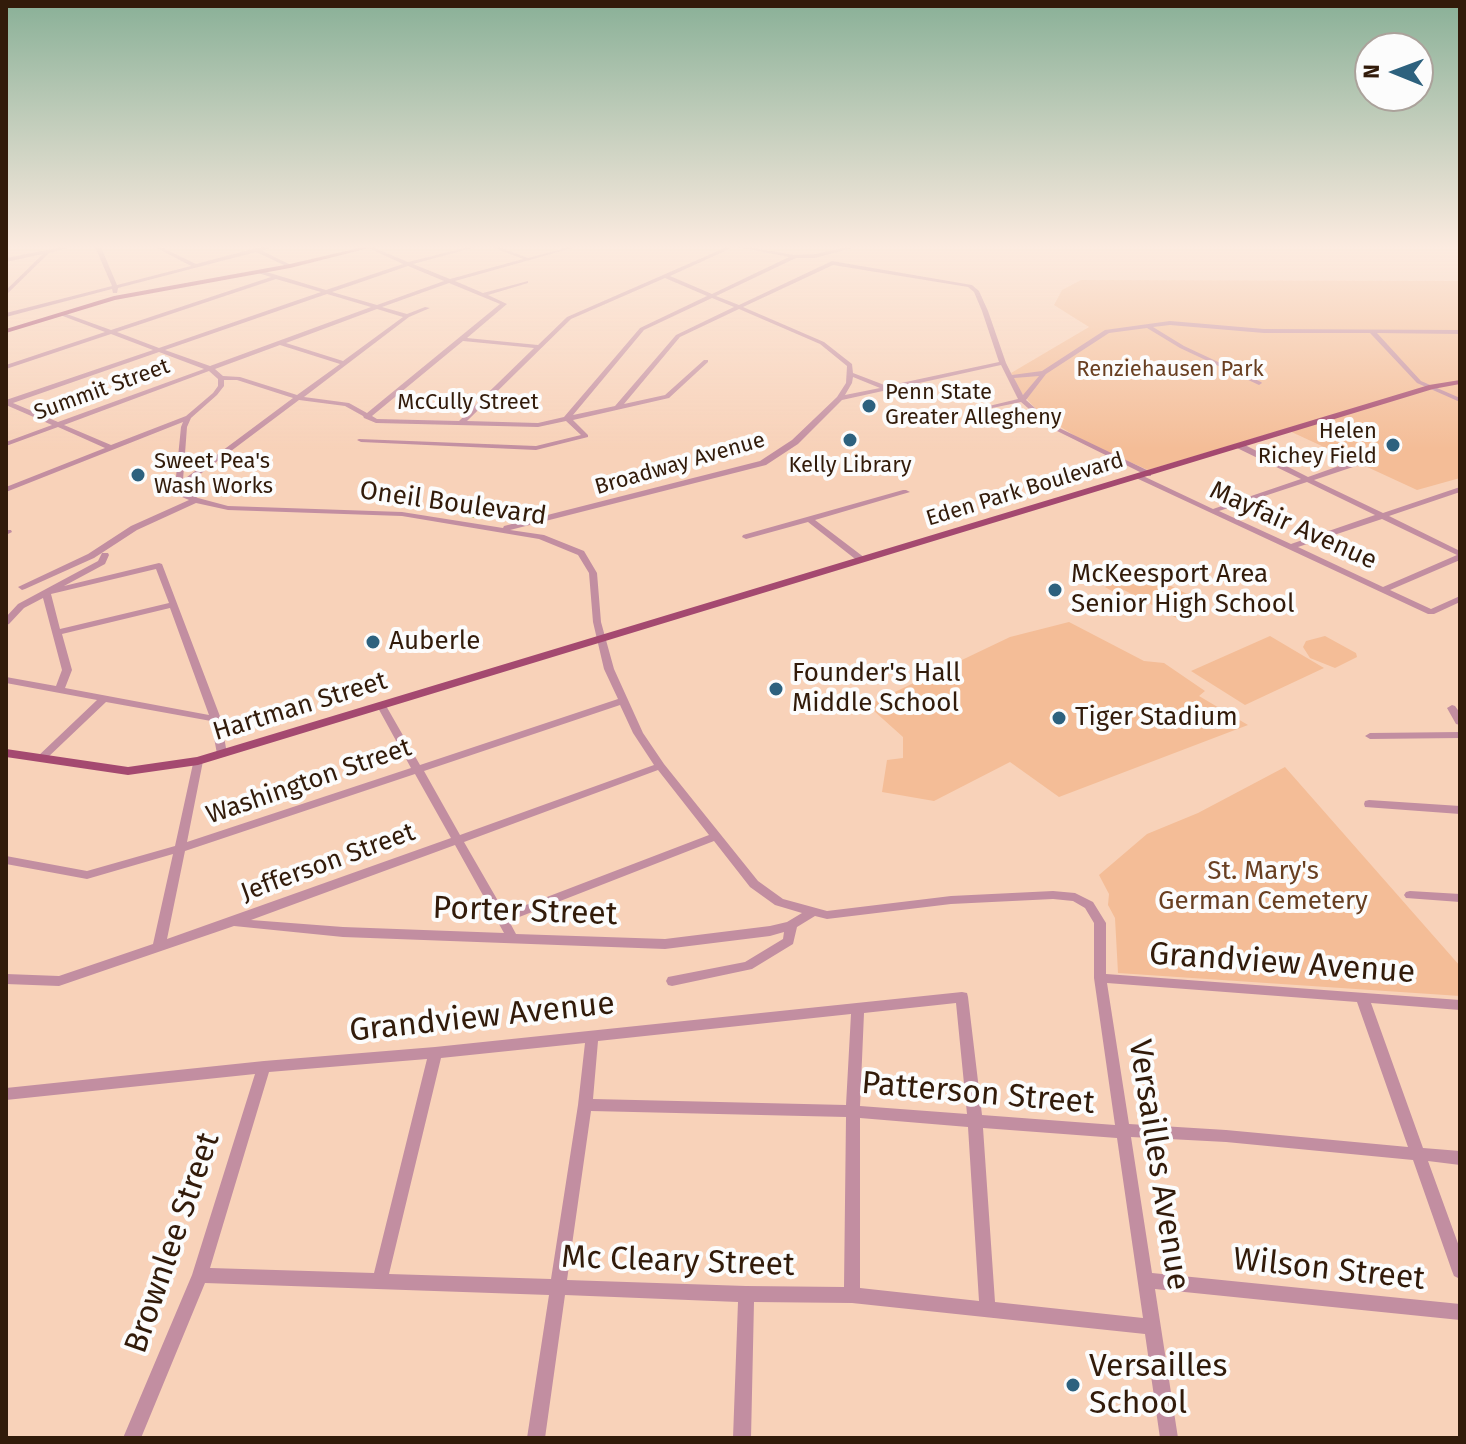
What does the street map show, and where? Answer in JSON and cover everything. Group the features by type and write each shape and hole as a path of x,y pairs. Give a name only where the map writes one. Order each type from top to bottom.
{"main road":[{"path":"6,331 61,314"},
{"name":"Eden Park Boulevard","path":"601,638 1432,387 1460,382"},
{"name":"Hartman Street","path":"6,753 128,771 198,761 601,638"}],"street":[{"path":"6,490 188,417 221,386 221,378 211,369 63,314"},
{"path":"6,367 165,314"},
{"path":"6,402 261,314"},
{"name":"Summit Street","path":"6,444 355,314"},
{"path":"401,314 407,316"},
{"path":"179,487 411,314"},
{"path":"366,417 492,314"},
{"path":"460,424 569,318 577,314"},
{"path":"361,440 536,448 586,436 567,418 642,329 673,314"},
{"path":"617,408 678,336 725,314"},
{"path":"758,314 822,343 850,365 851,374 886,388"},
{"name":"Mayfair Avenue","path":"986,314 1003,363 1022,400 1053,427 1213,511 1431,612 1460,599"},
{"path":"970,412 1022,400 1044,373 1107,331 1182,323 1264,331 1460,332"},
{"path":"1148,326 1182,347 1259,383"},
{"path":"1371,331 1409,372 1460,400"},
{"path":"462,339 540,347"},
{"path":"281,343 344,363"},
{"name":"McCully Street","path":"221,378 238,378 300,398 347,404 376,421 538,425 667,397 706,361"},
{"path":"840,398 1003,363"},
{"path":"1009,377 1044,373"},
{"name":"Broadway Avenue","path":"501,530 763,463 795,442 840,398 851,374"},
{"path":"6,402 112,448"},
{"path":"179,487 184,427 188,417"},
{"path":"1240,446 1460,555"},
{"path":"1213,511 1356,463"},
{"name":"Oneil Boulevard","path":"179,487 185,495 195,500 228,508 402,514 541,537 570,546 588,562 593,573 601,638 622,701 660,766 754,884 779,902 811,913 849,915 951,900 1053,895 1075,897 1089,905"},
{"path":"1291,547 1460,489"},
{"path":"746,537 906,492"},
{"path":"22,587 91,556 134,528 195,500"},
{"path":"541,537 557,518"},
{"path":"809,519 862,560"},
{"path":"7,620 21,606 102,562 105,555"},
{"path":"1385,589 1460,555"},
{"path":"46,593 159,566 216,719 222,754"},
{"path":"46,593 67,670 60,690"},
{"path":"59,632 173,605"},
{"path":"6,680 216,719"},
{"path":"41,758 103,699"},
{"name":"Washington Street","path":"6,860 87,875 178,849 622,701"},
{"path":"382,706 512,937"},
{"path":"1452,708 1460,722"},
{"path":"1370,736 1460,735"},
{"path":"159,947 198,761"},
{"name":"Jefferson Street","path":"6,979 59,981 232,922 660,766"},
{"path":"1369,804 1460,810"},
{"path":"502,919 716,836"},
{"path":"1410,895 1460,898"},
{"name":"Versailles Avenue","path":"1089,905 1100,923 1100,978 1169,1438"},
{"name":"Porter Street","path":"232,922 343,932 665,944 770,931 791,925 811,913"},
{"path":"672,981 748,966 789,941 791,925"},
{"name":"Grandview Avenue","path":"1100,978 1460,1005"},
{"name":"Grandview Avenue","path":"6,1094 435,1053 962,997 975,1120"},
{"path":"1362,997 1460,1271"},
{"path":"852,1295 853,1111 858,1009"},
{"path":"536,1438 585,1105 592,1036"},
{"path":"380,1280 435,1053"},
{"name":"Brownlee Street","path":"132,1438 200,1275 264,1067"},
{"name":"Patterson Street","path":"585,1105 853,1111 1226,1136 1460,1158"},
{"path":"975,1120 987,1307"},
{"name":"Mc Cleary Street","path":"200,1275 852,1295 1152,1327"},
{"name":"Wilson Street","path":"1145,1280 1460,1312"},
{"path":"742,1438 746,1294"}],"green space":[{"name":"Renziehausen Park","path":"1069,314 1460,314 1460,478 1417,490 1285,429 1148,470 1085,442 1041,415 1018,389 1011,373 1089,327"},
{"path":"1146,567 1158,573 1153,577 1197,599 1204,596 1210,599 1203,603 1209,607 1182,621 1124,590 1117,594 1105,587"},
{"name":"Tiger Stadium","path":"1069,622 1144,661 1164,663 1205,691 1199,696 1248,725 1059,797 1010,762 934,801 882,792 887,760 903,758 903,737 874,711 876,701 1010,637"},
{"path":"1270,636 1324,668 1245,705 1191,671"},
{"path":"1325,636 1356,653 1357,657 1335,668 1310,658 1303,647 1306,641"},
{"name":"St. Mary's German Cemetery","path":"1285,767 1460,966 1460,996 1118,973 1115,918 1108,905 1109,894 1099,875 1147,834 1198,813"}],"waterway":[{"path":"464,516 482,517"}],"place":[{"name":"Penn State Greater Allegheny","path":"869,406"},
{"name":"Kelly Library","path":"850,440"},
{"name":"Helen Richey Field","path":"1393,445"},
{"name":"Sweet Pea's Wash Works","path":"138,475"},
{"name":"McKeesport Area Senior High School","path":"1055,590"},
{"name":"Auberle","path":"373,642"},
{"name":"Founder's Hall Middle School","path":"776,689"},
{"name":"Tiger Stadium","path":"1059,718"},
{"name":"Versailles School","path":"1073,1385"}]}
